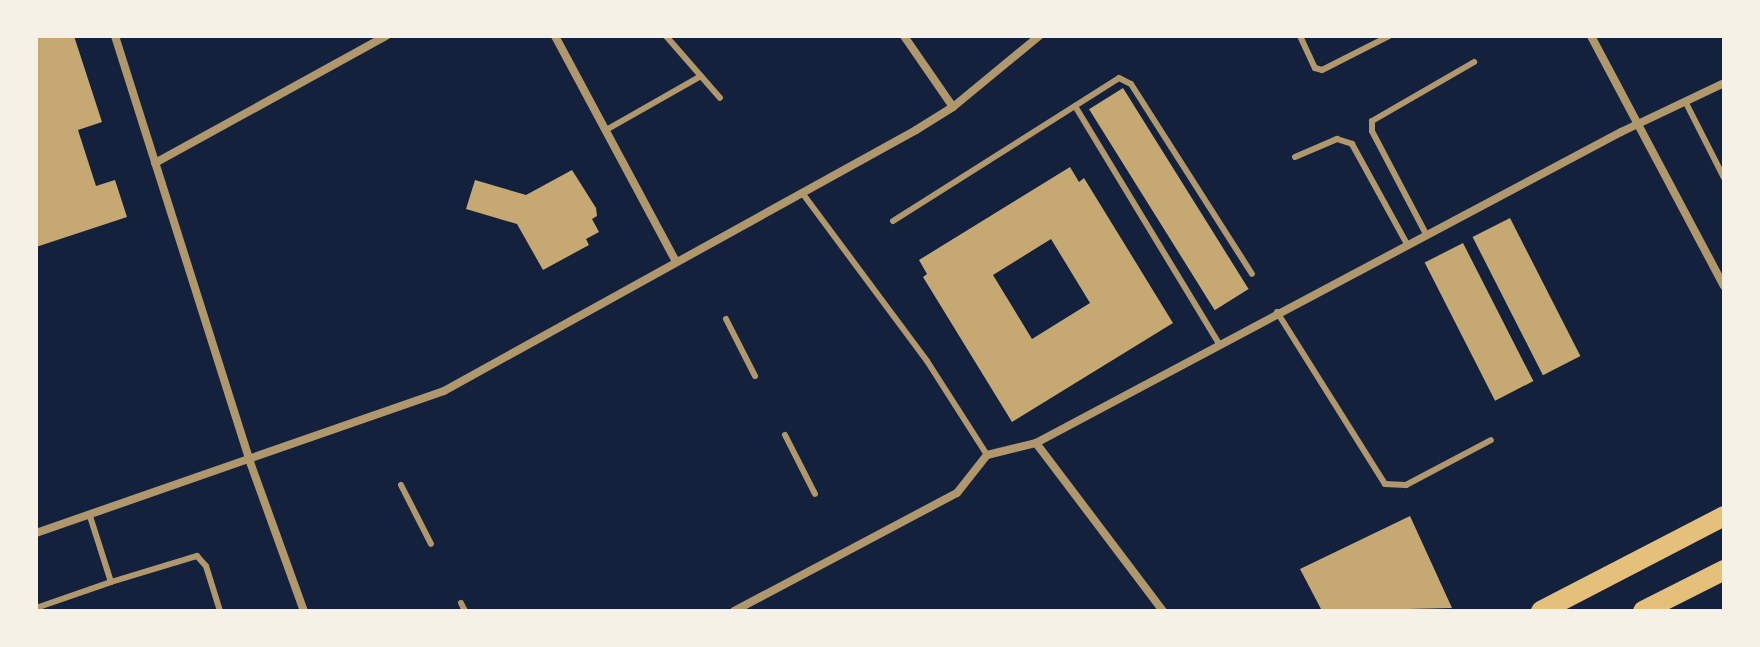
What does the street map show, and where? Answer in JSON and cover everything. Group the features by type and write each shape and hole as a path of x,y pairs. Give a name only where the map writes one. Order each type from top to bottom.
{"main road":[{"path":"1541,611 1724,516"},
{"path":"1643,611 1724,570"}],"street":[{"path":"115,36 250,462 304,611"},
{"path":"155,163 386,36"},
{"path":"555,36 676,262"},
{"path":"904,36 953,107"},
{"path":"36,533 422,402 803,194 953,107 1039,36"},
{"path":"1591,36 1724,286"},
{"path":"734,611 957,493 987,455 1036,443 1426,234 1637,124 1724,83"},
{"path":"1036,443 1163,611"}],"lane":[{"path":"666,36 720,98"},
{"path":"1300,36 1315,68 1322,70 1389,36"},
{"path":"1426,234 1372,131 1372,121 1474,62"},
{"path":"606,130 701,76"},
{"path":"893,221 1113,80 1131,84 1252,274"},
{"path":"1685,101 1724,178"},
{"path":"1075,106 1219,344"},
{"path":"1295,157 1337,139 1352,144 1407,244"},
{"path":"803,194 927,361 987,455"},
{"path":"1277,312 1385,484 1406,485 1491,440"},
{"path":"726,319 755,376"},
{"path":"785,435 815,494"},
{"path":"401,485 431,544"},
{"path":"90,516 111,582"},
{"path":"36,608 197,556 206,566 220,611"},
{"path":"461,603 465,611"}],"building":[{"path":"36,36 74,36 102,122 78,130 96,186 115,180 127,217 36,247"},
{"path":"1123,88 1249,289 1215,310 1089,109"},
{"path":"1070,167 1079,182 1084,178 1173,323 1012,422 923,277 927,274 919,260","holes":["1051,239 1090,303 1032,339 993,275"]},
{"path":"572,170 596,208 597,216 592,219 599,232 586,239 589,245 543,270 517,224 466,209 475,180 526,195"},
{"path":"1510,218 1580,356 1543,375 1473,237"},
{"path":"1463,243 1533,381 1495,401 1425,263"},
{"path":"1410,516 1452,608 1322,611 1300,569"}]}
